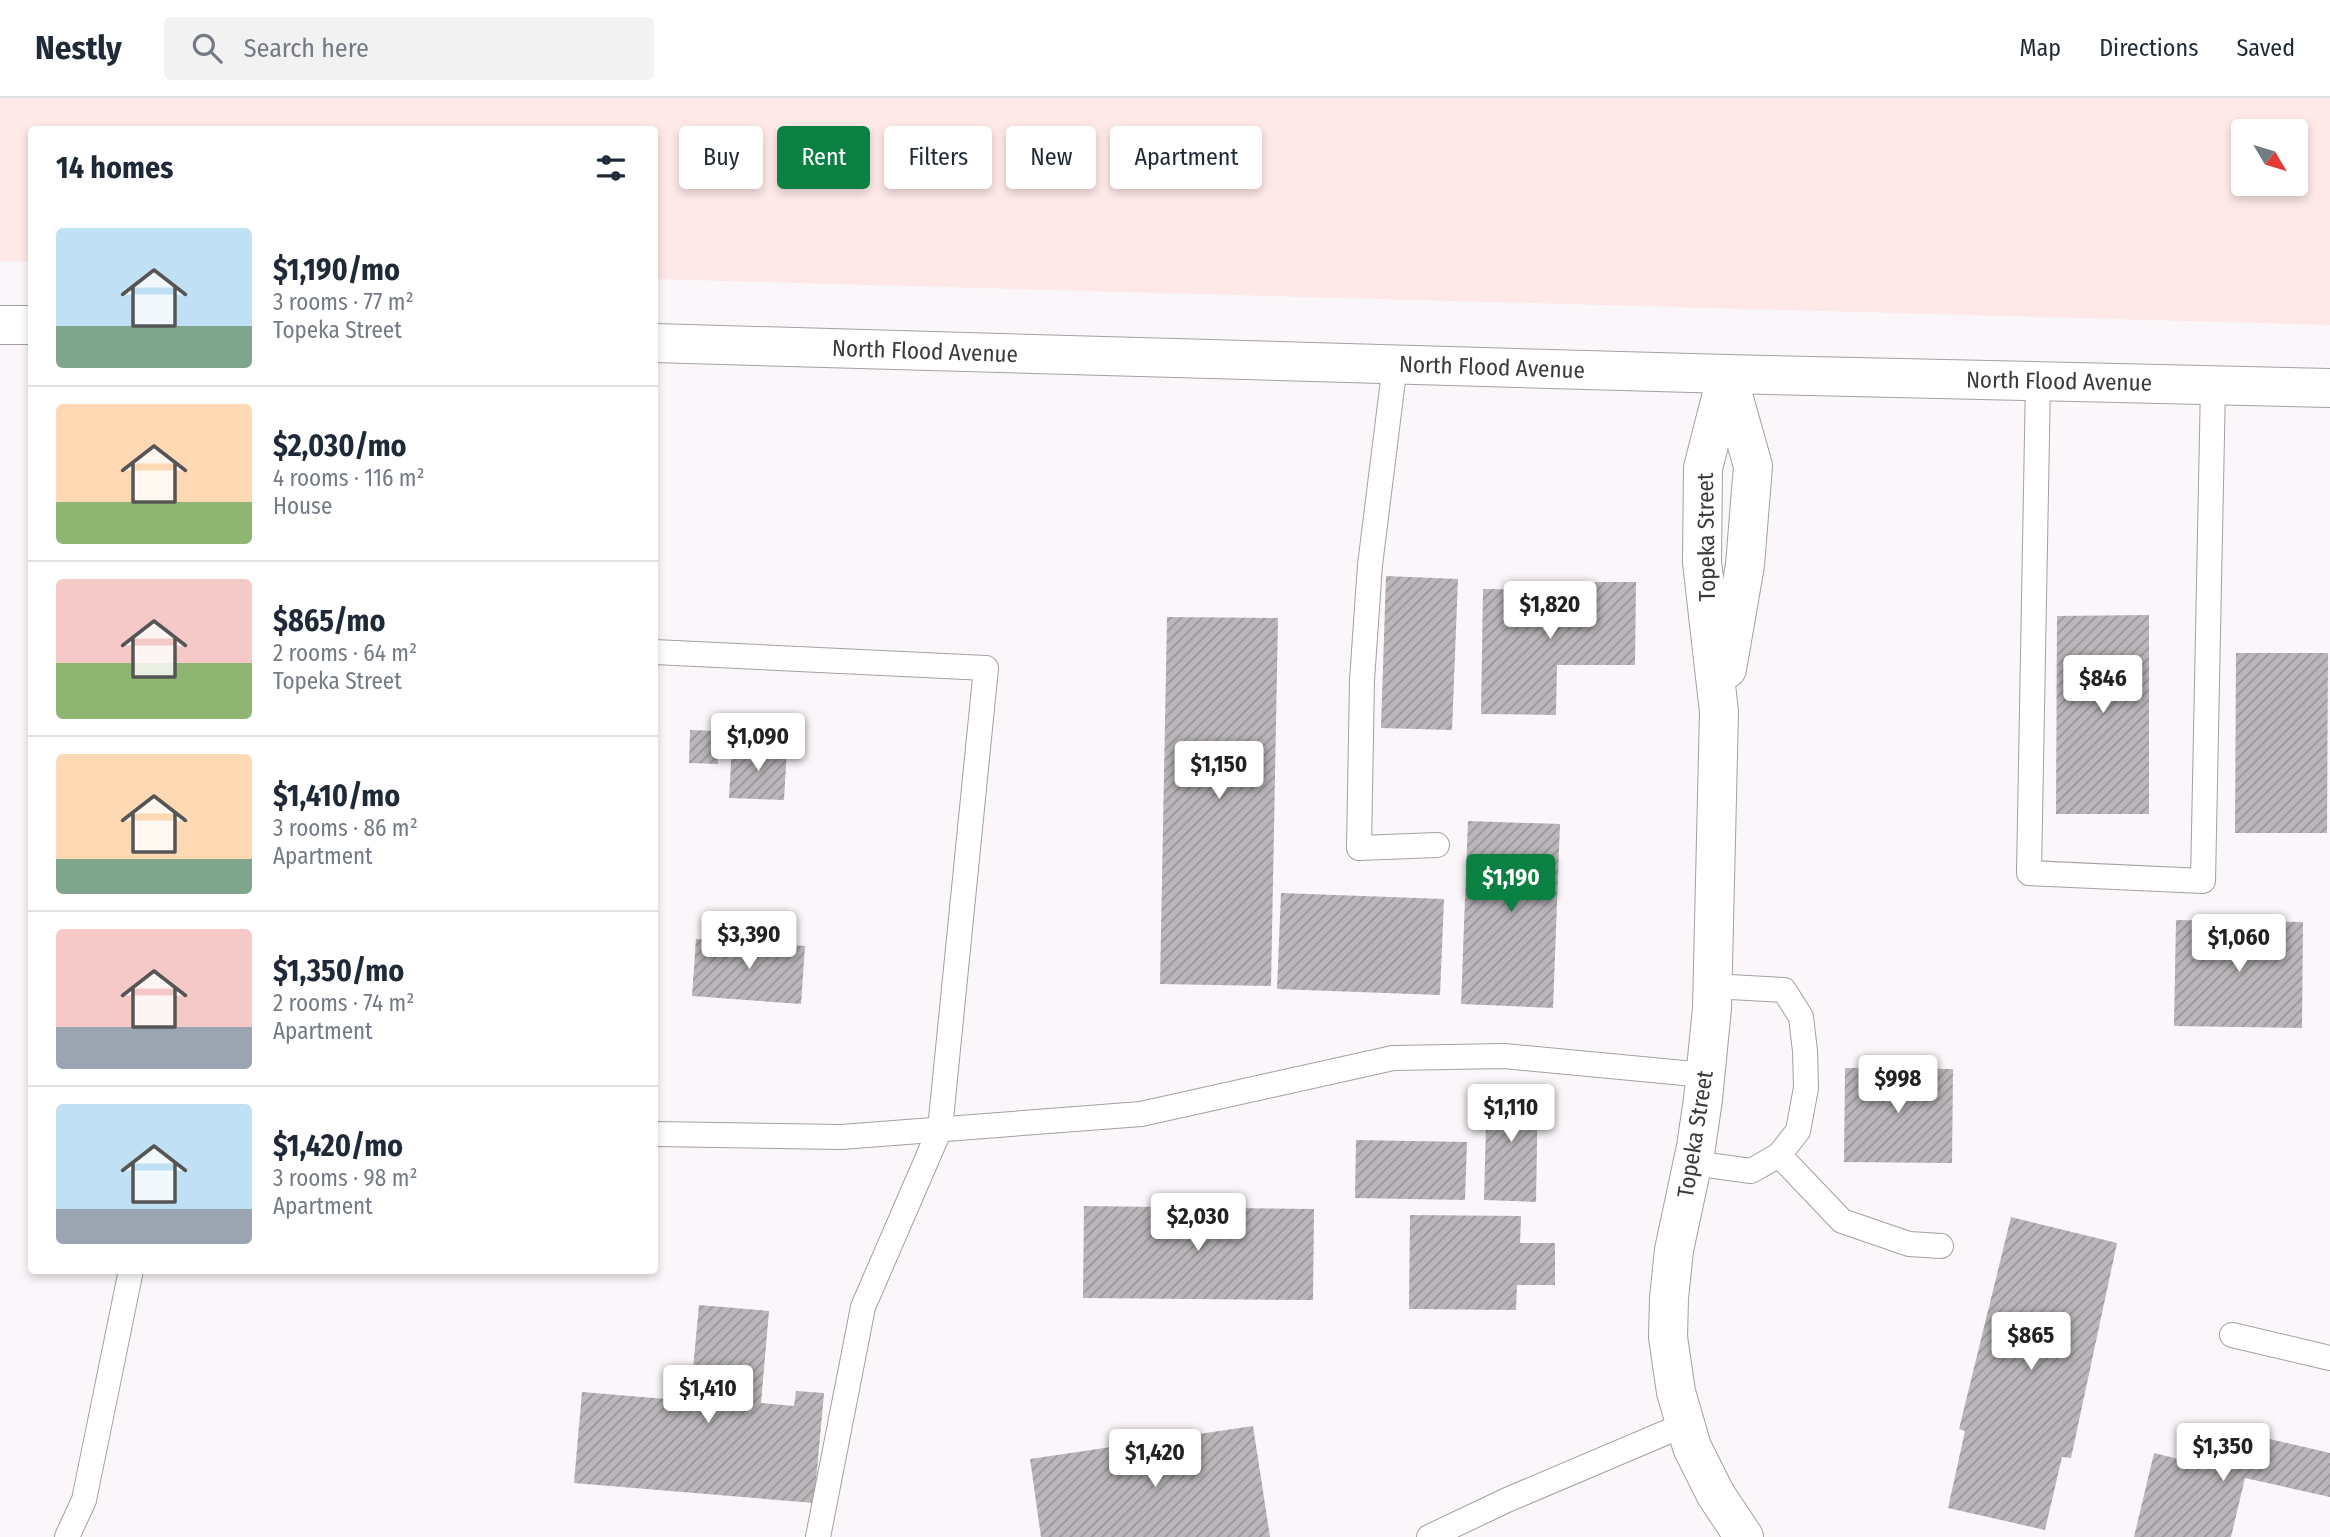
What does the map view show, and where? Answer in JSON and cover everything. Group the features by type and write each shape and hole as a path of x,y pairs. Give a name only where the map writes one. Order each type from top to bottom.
{"main road":[{"path":"0,325 28,326"},
{"name":"North Flood Avenue","path":"658,343 1727,374 2330,388"},
{"name":"Topeka Street","path":"1727,374 1753,466 1745,565 1719,712 1712,986 1705,1075 1693,1163 1674,1250 1668,1338 1676,1392 1692,1447 1716,1496 1744,1537"}],"lane":[{"path":"1395,364 1370,565 1362,680 1359,848 1437,845"},
{"path":"2038,381 2029,873 2203,881 2213,385"},
{"path":"658,652 986,668 940,1129 863,1307 818,1537"},
{"path":"1693,1163 1751,1171 1779,1156 1798,1131 1806,1088 1801,1017 1784,990 1712,986"},
{"path":"658,1134 842,1137 1141,1114 1393,1058 1504,1056 1705,1075"},
{"path":"1779,1156 1842,1221 1909,1244 1941,1246"},
{"path":"68,1537 84,1500 130,1274"},
{"path":"2232,1335 2330,1358"},
{"path":"1429,1537 1507,1500 1686,1424"}],"shaded area":[{"path":"0,98 2330,98 2330,325 658,279 658,126 28,126 28,262 0,261"}],"building":[{"path":"1386,576 1458,579 1452,730 1381,728"},
{"path":"1595,582 1636,582 1635,665 1557,665 1556,715 1481,714 1483,589 1595,590"},
{"path":"2149,615 2149,814 2056,814 2057,616"},
{"path":"1167,617 1278,618 1271,986 1160,984"},
{"path":"2236,653 2328,653 2327,833 2235,833"},
{"path":"690,730 719,731 718,764 689,763"},
{"path":"732,745 787,748 784,800 729,798"},
{"path":"1468,821 1560,824 1553,1008 1461,1004"},
{"path":"1281,893 1444,899 1440,995 1277,989"},
{"path":"2176,920 2303,922 2302,1028 2174,1026"},
{"path":"696,939 805,946 801,1004 692,996"},
{"path":"1845,1068 1953,1069 1952,1163 1844,1162"},
{"path":"1487,1086 1538,1087 1536,1202 1484,1200"},
{"path":"1356,1140 1467,1142 1465,1200 1355,1198"},
{"path":"1084,1206 1314,1209 1313,1300 1083,1298"},
{"path":"1410,1215 1521,1216 1520,1243 1555,1243 1555,1285 1517,1285 1516,1310 1409,1309"},
{"path":"2011,1217 2117,1243 2071,1458 2062,1457 2045,1530 1948,1508 1965,1431 1959,1429"},
{"path":"699,1305 769,1311 761,1403 794,1406 796,1391 824,1393 814,1503 574,1483 582,1392 690,1401"},
{"path":"2209,1425 2330,1453 2330,1497 2245,1478 2231,1537 2134,1537 2154,1453 2199,1464"},
{"path":"1253,1426 1270,1537 1041,1537 1030,1459"}]}
